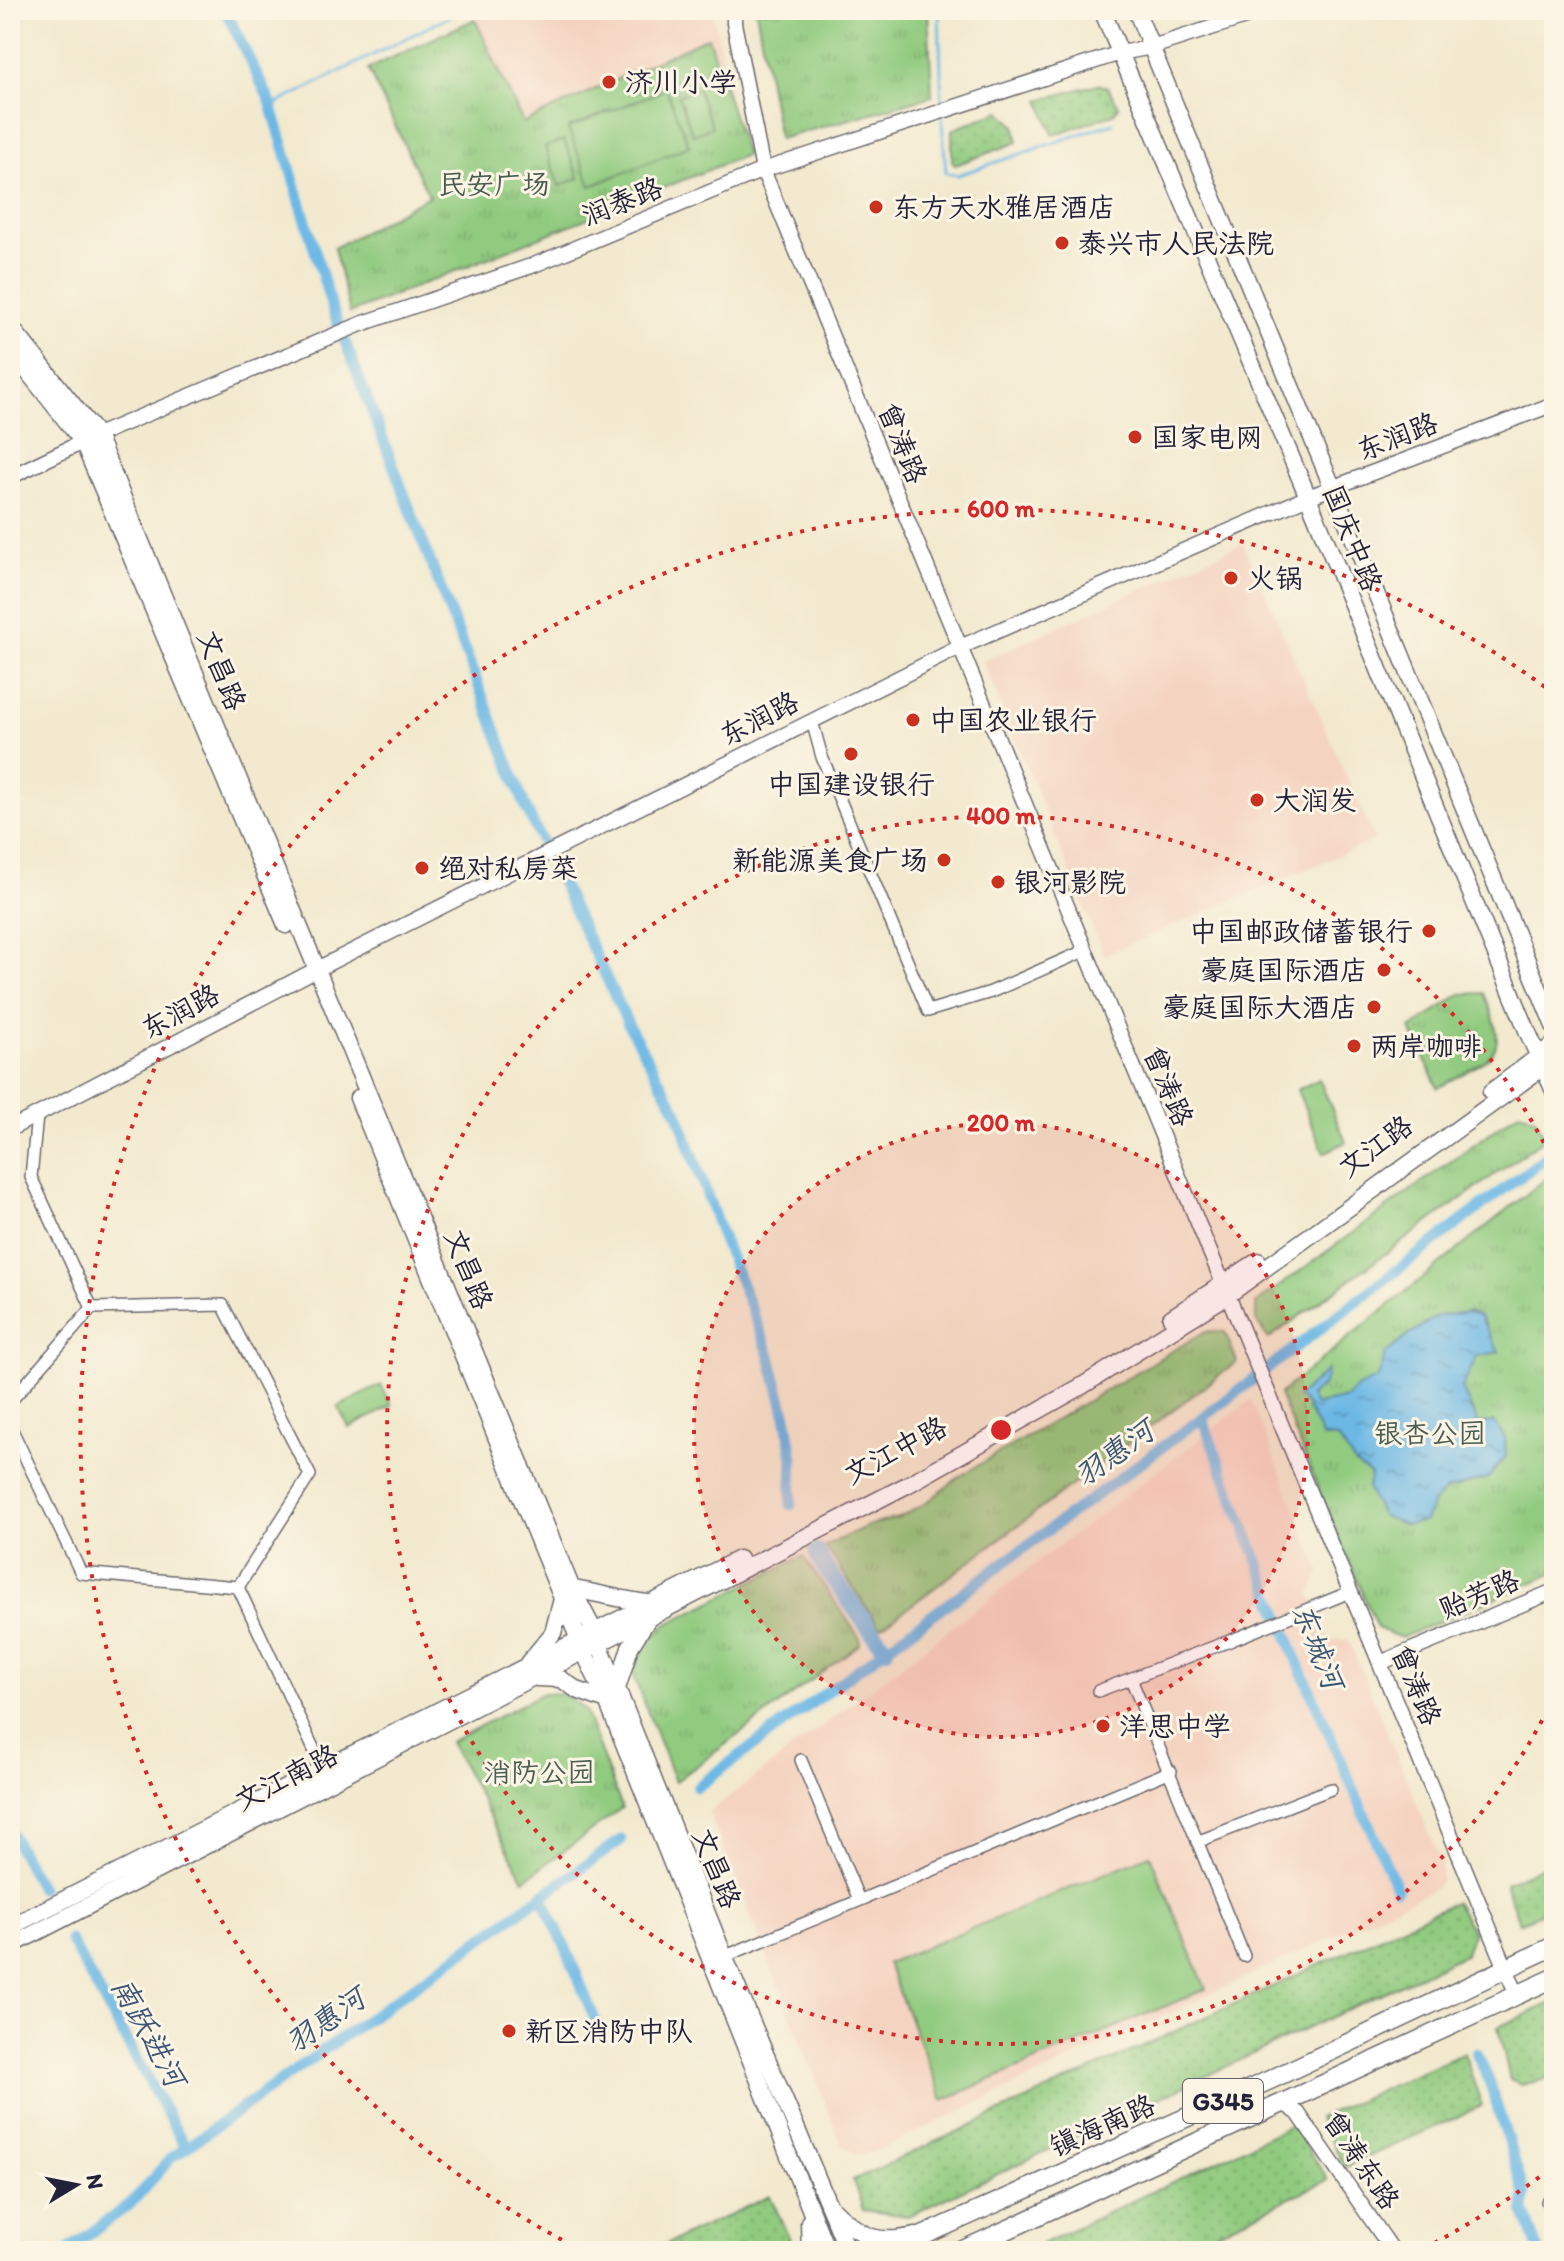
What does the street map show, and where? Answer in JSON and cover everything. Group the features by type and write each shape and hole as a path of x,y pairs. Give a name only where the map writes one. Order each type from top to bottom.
{"highway":[{"name":"镇海南路","path":"889,2251 1272,2079 1554,1946"},
{"name":"镇海南路","path":"961,2251 1554,1978"}],"main road":[{"name":"国庆中路","path":"1102,10 1545,1062 1553,1089"},
{"path":"1136,10 1554,1026"},
{"name":"文昌路","path":"10,326 90,438 567,1594 612,1696 717,1960 827,2251"},
{"name":"文昌路","path":"10,349 90,438"},
{"name":"文江路","path":"1226,1290 1368,1184 1545,1062 1554,1045"},
{"name":"文江中路","path":"589,1642 911,1472 1085,1375 1226,1290"},
{"path":"567,1594 602,1594 649,1610 630,1647 612,1696 577,1690 561,1679 529,1673 553,1633 567,1594"},
{"name":"文江南路","path":"10,1946 589,1642"},
{"name":"文江南路","path":"10,1927 323,1769 529,1673"},
{"name":"文昌路","path":"717,1960 848,2251"},
{"path":"804,2193 811,2236 810,2251"},
{"path":"827,2203 846,2222 870,2238 903,2238 933,2232"}],"street":[{"name":"曾涛路","path":"734,10 763,170 1517,1995"},
{"name":"润泰路","path":"10,477 90,438 308,345 534,265 763,170 1120,53 1152,47 1267,10"},
{"name":"东润路","path":"10,1129 312,972 958,648 1308,497 1554,404"},
{"path":"812,721 822,757 928,1011 991,992 1084,951"},
{"path":"37,1116 31,1177 92,1308"},
{"path":"10,1402 92,1308 223,1305 310,1475 238,1587"},
{"path":"10,1426 81,1573 238,1587"},
{"path":"238,1587 323,1769"},
{"name":"贻芳路","path":"1380,1663 1554,1591"},
{"path":"1098,1691 1350,1592"},
{"path":"1131,1679 1244,1956"},
{"path":"801,1760 859,1900"},
{"path":"717,1960 1171,1771"},
{"path":"1197,1842 1331,1789"},
{"name":"曾涛东路","path":"1283,2103 1298,2113 1393,2251"}],"shaded area":[{"name":"济川小学","path":"489,10 713,10 738,145 534,232 475,19"},
{"path":"1243,543 1375,840 1104,955 983,661"},
{"name":"洋思中学","path":"1251,1400 1320,1570 1311,1594 1329,1640 1348,1639 1441,1861 1441,1881 1436,1888 876,2151 860,2155 850,2151 841,2143 709,1812"}],"green space":[{"path":"756,10 928,10 932,96 779,139"},
{"name":"民安广场","path":"475,19 523,123 708,37 746,155 350,313 334,248 429,196 368,69"},
{"path":"1098,84 1107,87 1119,106 1114,114 1053,135 1040,100"},
{"path":"697,88 712,127 693,135 678,96"},
{"path":"666,89 689,146 591,186 568,128"},
{"path":"1000,111 1015,126 1018,142 955,165 952,161 952,130"},
{"path":"564,140 579,178 559,186 545,147"},
{"path":"1484,993 1496,1031 1492,1053 1438,1088 1411,1029 1460,994"},
{"path":"1319,1079 1346,1142 1324,1153 1297,1090"},
{"path":"1520,1111 1535,1118 1545,1138 1268,1339 1256,1320 1256,1303"},
{"name":"银杏公园","path":"1554,1172 1554,1573 1401,1638 1377,1628 1279,1394"},
{"path":"1206,1331 1225,1332 1237,1362 882,1627 879,1626 825,1546 870,1525 899,1518 926,1503 960,1476"},
{"path":"381,1385 392,1406 349,1428 338,1407"},
{"path":"803,1556 860,1638 860,1644 675,1782 634,1677 638,1653 665,1625"},
{"name":"消防公园","path":"543,1693 566,1696 585,1711 622,1808 524,1880 450,1742"},
{"path":"1150,1855 1206,1989 943,2100 887,1963"},
{"path":"1554,1861 1554,1908 1519,1923 1505,1883"},
{"path":"1455,1902 1473,1932 1466,1954 908,2216 863,2210 853,2180"},
{"path":"1554,2002 1554,2077 1522,2085 1510,2080 1498,2027"},
{"path":"1464,2053 1482,2106 1345,2167 1318,2118"},
{"path":"1292,2125 1328,2180 1178,2251 1027,2251"},
{"path":"770,2196 795,2251 651,2251"}],"water":[{"path":"1467,1312 1480,1316 1499,1352 1477,1356 1462,1388 1478,1424 1494,1422 1505,1438 1506,1456 1488,1478 1447,1490 1433,1502 1425,1521 1406,1525 1382,1516 1367,1489 1371,1475 1355,1464 1338,1438 1323,1437 1306,1405 1298,1397 1327,1370 1324,1385 1310,1396 1315,1405 1346,1398 1356,1388 1378,1378 1386,1353 1409,1335 1437,1316"}],"waterway":[{"path":"225,10 270,101 332,308 526,808 630,1028 677,1111 724,1242 769,1353 787,1420 793,1458 791,1505"},
{"path":"272,106 462,10"},
{"path":"939,10 942,105"},
{"path":"942,117 946,173 958,175 1113,123"},
{"name":"羽惠河","path":"697,1787 1225,1401 1554,1151"},
{"name":"东城河","path":"1202,1418 1294,1653 1397,1889"},
{"path":"817,1553 885,1649"},
{"name":"南跃进河","path":"10,1831 40,1888"},
{"name":"羽惠河","path":"67,2251 131,2203 171,2158 621,1840"},
{"path":"541,1896 596,2022"},
{"name":"南跃进河","path":"70,1940 186,2148"},
{"name":"东城河","path":"1476,2053 1488,2078 1525,2194 1524,2211 1539,2251"}],"place":[{"name":"济川小学","path":"609,82"},
{"name":"东方天水雅居酒店","path":"876,207"},
{"name":"泰兴市人民法院","path":"1062,243"},
{"name":"国家电网","path":"1135,437"},
{"name":"火锅","path":"1231,578"},
{"name":"中国农业银行","path":"913,720"},
{"name":"中国建设银行","path":"851,754"},
{"name":"大润发","path":"1257,800"},
{"name":"新能源美食广场","path":"944,860"},
{"name":"绝对私房菜","path":"422,868"},
{"name":"银河影院","path":"998,882"},
{"name":"中国邮政储蓄银行","path":"1429,931"},
{"name":"豪庭国际酒店","path":"1384,970"},
{"name":"豪庭国际大酒店","path":"1374,1007"},
{"name":"两岸咖啡","path":"1354,1046"},
{"name":"洋思中学","path":"1103,1726"},
{"name":"新区消防中队","path":"509,2031"}]}
